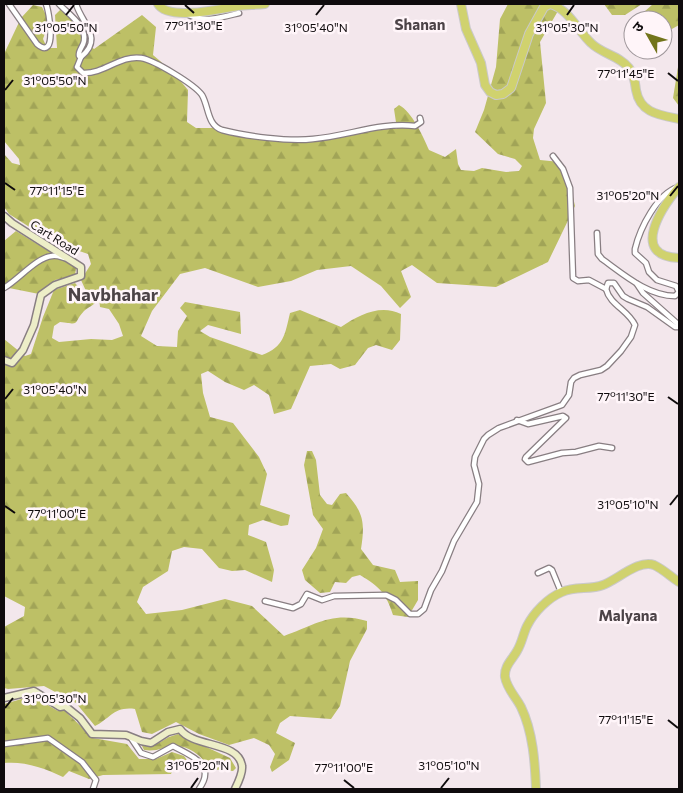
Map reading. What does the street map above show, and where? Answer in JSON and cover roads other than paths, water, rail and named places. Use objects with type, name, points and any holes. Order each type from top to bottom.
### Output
[{"type":"highway","points":[[158,4],[160,8],[167,11],[186,12],[207,12],[239,6],[265,4]]},
{"type":"highway","points":[[461,4],[466,29],[480,63],[485,85],[490,92],[496,95],[503,94],[511,88],[529,34],[544,8],[550,4],[557,6],[566,13],[597,50],[621,61],[629,67],[634,76],[638,100],[643,107],[679,120]]},
{"type":"highway","points":[[679,187],[660,214],[652,236],[655,246],[661,254],[669,258],[679,258]]},
{"type":"highway","points":[[536,789],[529,731],[522,708],[507,685],[505,677],[506,668],[518,650],[526,627],[534,615],[561,592],[570,589],[601,586],[638,566],[646,564],[654,565],[679,582]]},
{"type":"main road","name":"Cart Road","points":[[4,216],[81,267],[81,276],[54,285],[41,295],[34,324],[23,350],[12,363],[4,360]]},
{"type":"main road","points":[[4,698],[34,692],[60,707],[65,706],[80,718],[92,734],[126,735],[151,743],[168,732],[180,729],[183,734],[197,740],[231,750],[240,760],[242,768],[235,789]]},
{"type":"street","points":[[8,4],[40,47],[46,47],[51,39],[46,4]]},
{"type":"street","points":[[59,4],[83,30],[84,42],[78,52],[81,57]]},
{"type":"street","points":[[76,4],[92,38],[81,57],[78,67],[82,73],[91,73],[105,69],[134,57],[154,61],[198,90],[205,102],[212,123],[222,130],[282,139],[313,139],[388,125],[415,126],[421,122],[420,118]]},
{"type":"street","points":[[186,12],[194,17],[209,19],[238,13]]},
{"type":"street","points":[[265,601],[293,608],[301,604],[308,594],[322,600],[334,596],[386,594],[396,600],[410,614],[421,612],[442,571],[454,541],[477,502],[479,484],[474,465],[476,451],[488,435],[518,420],[562,405],[569,395],[571,382],[574,378],[601,370],[621,351],[631,337],[635,325],[632,319],[611,299],[606,288],[589,280],[578,281],[573,278],[570,188],[563,168],[552,156]]},
{"type":"street","points":[[598,233],[598,254],[636,283],[653,291],[672,296],[679,292],[676,286],[663,283],[652,276],[646,264],[634,253],[634,249],[650,214],[666,193],[679,187]]},
{"type":"street","points":[[4,288],[44,259],[52,256],[66,258]]},
{"type":"street","points":[[606,288],[608,283],[614,283],[623,296],[648,307],[675,327],[679,326]]},
{"type":"street","points":[[636,283],[643,293],[679,326]]},
{"type":"street","points":[[518,420],[528,424],[566,417],[566,420],[526,458],[528,462],[599,446],[612,448]]},
{"type":"street","points":[[538,573],[549,568],[552,570],[561,592]]},
{"type":"street","points":[[130,737],[141,753],[153,757],[172,746],[201,761],[206,773],[205,782],[199,789]]},
{"type":"street","points":[[4,744],[48,738],[82,762],[96,780],[93,789]]},
{"type":"district","name":"Shanan","points":[[420,24]]},
{"type":"district","name":"Navbhahar","points":[[113,294]]},
{"type":"district","name":"Malyana","points":[[628,615]]}]
